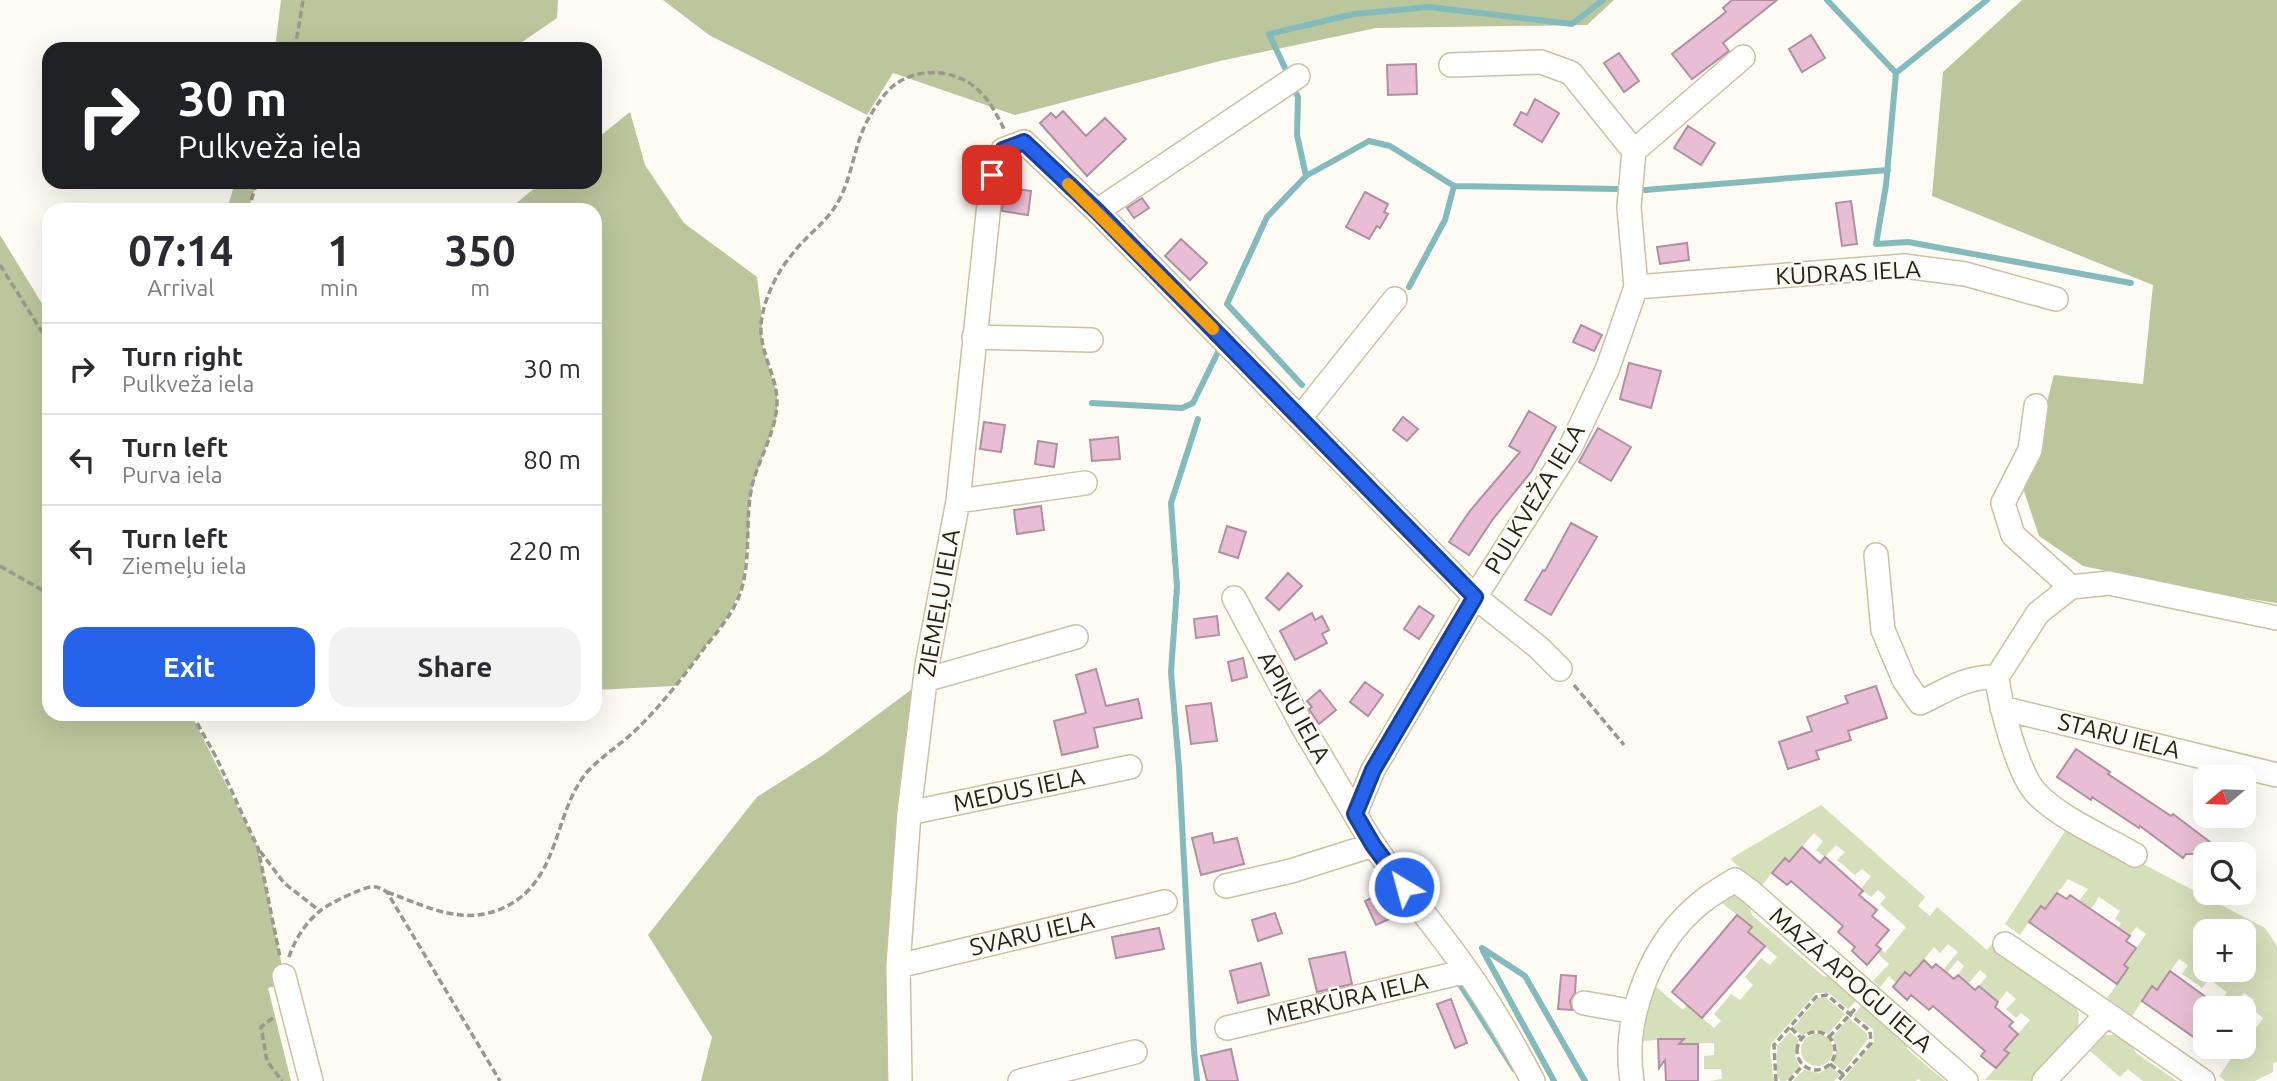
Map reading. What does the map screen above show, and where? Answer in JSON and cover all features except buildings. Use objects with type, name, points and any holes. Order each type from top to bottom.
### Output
[{"type":"street","points":[[1451,65],[1541,62],[1571,73],[1634,151],[1743,57]]},
{"type":"street","points":[[1097,211],[1298,76]]},
{"type":"street","points":[[1018,144],[1097,211],[1475,597],[1538,647],[1560,669]]},
{"type":"street","name":"ZIEMEĻU IELA","points":[[900,1081],[898,966],[909,813],[925,680],[958,501],[992,175],[1003,150],[1018,144]]},
{"type":"street","name":"PULKVEŽA IELA","points":[[1355,814],[1373,770],[1475,597],[1571,446],[1607,370],[1636,287],[1629,207],[1634,151]]},
{"type":"street","name":"KŪDRAS IELA","points":[[1636,287],[1905,266],[1965,274],[2056,299]]},
{"type":"street","points":[[1300,418],[1395,299]]},
{"type":"street","points":[[974,337],[1091,340]]},
{"type":"street","points":[[2036,405],[2030,450],[2003,503],[2013,535],[2071,587]]},
{"type":"street","points":[[958,501],[1085,483]]},
{"type":"street","points":[[1876,555],[1883,630],[1904,680],[1920,703],[1969,680],[1997,677]]},
{"type":"street","points":[[2135,855],[2055,810],[2035,792],[2020,765],[2002,708],[1997,677],[2038,613],[2071,587],[2109,583],[2277,618]]},
{"type":"street","name":"APIŅU IELA","points":[[1234,598],[1303,727],[1355,814]]},
{"type":"street","points":[[925,680],[1076,637]]},
{"type":"street","name":"STARU IELA","points":[[2002,708],[2277,775]]},
{"type":"street","name":"MEDUS IELA","points":[[909,813],[1130,767]]},
{"type":"street","points":[[1355,814],[1373,845],[1492,1008],[1533,1081]]},
{"type":"street","points":[[1226,886],[1291,871],[1373,845]]},
{"type":"street","name":"MAZĀ APOGU IELA","points":[[1635,1012],[1640,988],[1670,936],[1701,902],[1735,880],[1966,1081]]},
{"type":"street","name":"SVARU IELA","points":[[898,966],[1165,902]]},
{"type":"street","points":[[2005,944],[2203,1081]]},
{"type":"street","name":"MERKŪRA IELA","points":[[1227,1028],[1467,971]]},
{"type":"street","points":[[284,976],[312,1081]]},
{"type":"street","points":[[1584,1003],[1635,1012],[1630,1050],[1632,1081]]},
{"type":"street","points":[[2044,1081],[2107,1014]]},
{"type":"street","points":[[1020,1081],[1135,1052]]},
{"type":"path","points":[[296,42],[303,0]]},
{"type":"path","points":[[284,976],[294,942],[320,911],[371,887],[380,887],[449,915],[472,916],[497,910],[516,901],[537,881],[575,792],[588,772],[639,727],[685,674],[725,621],[742,588],[749,531],[749,505],[754,481],[777,416],[776,393],[762,344],[762,318],[775,280],[794,251],[828,218],[840,199],[869,117],[892,87],[915,75],[933,72],[963,79],[977,89],[1018,144]]},
{"type":"path","points":[[0,265],[42,332]]},
{"type":"path","points":[[0,566],[42,590]]},
{"type":"path","points":[[1560,669],[1624,745]]},
{"type":"path","points":[[196,721],[216,757],[258,848],[284,883],[320,911]]},
{"type":"path","points":[[258,848],[284,976]]},
{"type":"path","points":[[387,892],[499,1081]]},
{"type":"path","points":[[1829,1037],[1866,993]]},
{"type":"path","points":[[1776,1081],[1774,1045],[1816,997],[1827,995],[1870,1031],[1871,1043],[1838,1081]]},
{"type":"path","points":[[282,1081],[267,1061],[261,1027],[290,1004]]},
{"type":"path","points":[[1790,1028],[1802,1039]]},
{"type":"path","points":[[1818,1032],[1829,1037],[1835,1047],[1833,1059],[1825,1068],[1814,1070],[1803,1065],[1798,1055],[1802,1039],[1818,1032]]},
{"type":"path","points":[[1830,1063],[1844,1075]]},
{"type":"path","points":[[1789,1081],[1803,1065]]},
{"type":"green space","points":[[281,0],[558,0],[557,18],[522,42],[276,42]]},
{"type":"green space","points":[[663,0],[1614,0],[1587,25],[1376,28],[1220,61],[1015,115],[893,73],[867,115],[709,35]]},
{"type":"green space","points":[[2022,0],[2277,0],[2277,603],[2218,594],[2083,566],[2039,536],[2024,491],[2054,375],[2143,384],[2153,285],[1932,196],[1943,72]]},
{"type":"green space","points":[[630,112],[645,165],[684,223],[757,277],[762,344],[777,393],[777,416],[754,481],[749,505],[749,531],[742,588],[725,621],[675,686],[602,690],[602,203],[516,203],[534,189],[602,189],[602,134]]},
{"type":"green space","points":[[233,189],[255,189],[250,203],[229,203]]},
{"type":"green space","points":[[0,235],[42,304],[42,721],[194,721],[258,848],[284,976],[290,982],[268,988],[291,1081],[0,1081]]},
{"type":"green space","points":[[919,684],[887,955],[889,1081],[701,1081],[712,1037],[648,935],[757,797],[823,755]]},
{"type":"green space","points":[[1821,805],[1925,897],[1918,906],[1930,916],[1937,907],[1987,950],[1992,944],[2001,957],[2044,986],[2059,991],[2076,1006],[2079,1014],[2075,1033],[2036,1081],[1985,1080],[2008,1054],[2004,1050],[2030,1020],[2021,1013],[2016,1018],[2006,1009],[2016,999],[2007,991],[1998,1002],[1979,986],[1987,976],[1980,970],[1968,984],[1958,975],[1964,966],[1958,960],[1947,973],[1943,970],[1958,952],[1948,944],[1940,953],[1934,947],[1910,976],[1905,972],[1896,983],[1889,976],[1880,987],[1873,981],[1889,964],[1877,953],[1881,949],[1885,953],[1906,927],[1880,904],[1886,897],[1878,890],[1871,897],[1861,889],[1871,876],[1862,869],[1855,875],[1837,860],[1845,852],[1836,845],[1825,857],[1816,850],[1823,841],[1814,833],[1789,862],[1784,859],[1761,886],[1730,859]]},
{"type":"green space","points":[[2069,825],[2193,890],[2193,905],[2221,905],[2248,919],[2193,919],[2193,982],[2182,974],[2188,965],[2179,959],[2157,990],[2152,987],[2132,1016],[2107,998],[2128,969],[2124,965],[2146,934],[2136,927],[2130,936],[2118,928],[2121,923],[2115,919],[2120,911],[2099,897],[2091,909],[2079,901],[2088,889],[2068,879],[2045,909],[2040,906],[2020,935],[2005,924]]},
{"type":"green space","points":[[1733,893],[1749,903],[1752,915],[1823,976],[1835,978],[1858,999],[1848,1009],[1829,993],[1816,993],[1771,1044],[1774,1081],[1710,1081],[1722,1079],[1721,1069],[1704,1069],[1704,1056],[1714,1055],[1714,1043],[1676,1044],[1676,1039],[1642,1041],[1655,986],[1683,1010],[1687,1005],[1714,1028],[1721,1021],[1714,1014],[1731,994],[1740,1000],[1753,985],[1745,977],[1761,958],[1770,965],[1777,957],[1748,932],[1752,927],[1722,903]]},
{"type":"green space","points":[[2256,923],[2265,928],[2277,946],[2277,1062],[2273,1063],[2273,1072],[2255,1081],[2225,1081],[2219,1076],[2231,1059],[2256,1059],[2256,1026],[2263,1018],[2256,1012],[2256,996],[2244,993],[2242,996],[2224,996],[2227,992],[2213,982],[2256,982]]},
{"type":"green space","points":[[2193,982],[2207,982],[2202,988]]},
{"type":"green space","points":[[1818,998],[1826,998],[1845,1014],[1828,1034],[1816,1030],[1802,1035],[1793,1028]]},
{"type":"green space","points":[[1863,1003],[1904,1038],[1908,1050],[1945,1081],[1842,1081],[1874,1042],[1873,1029],[1854,1015]]},
{"type":"green space","points":[[1849,1018],[1867,1034],[1868,1039],[1843,1071],[1833,1063],[1837,1048],[1832,1038]]},
{"type":"green space","points":[[1790,1032],[1799,1040],[1795,1053],[1800,1066],[1786,1081],[1780,1081],[1777,1074],[1777,1046]]},
{"type":"green space","points":[[1817,1034],[1828,1039],[1833,1050],[1828,1061],[1817,1066],[1806,1061],[1801,1050],[1806,1039]]},
{"type":"green space","points":[[2104,1035],[2128,1039],[2136,1053],[2177,1081],[2143,1081],[2128,1069],[2120,1077],[2090,1051]]},
{"type":"green space","points":[[1831,1067],[1840,1075],[1834,1081],[1793,1081],[1804,1070],[1819,1073]]},
{"type":"waterway","points":[[1285,68],[1269,34],[1354,14],[1429,7],[1572,24],[1603,0]]},
{"type":"waterway","points":[[1827,0],[1896,73],[1886,185],[1876,244],[1908,242],[2131,283]]},
{"type":"waterway","points":[[1896,73],[1987,0]]},
{"type":"waterway","points":[[1293,87],[1298,97],[1297,135],[1306,176]]},
{"type":"waterway","points":[[1302,385],[1227,304],[1267,217],[1306,176],[1369,141],[1390,146],[1454,186],[1618,189]]},
{"type":"waterway","points":[[1645,190],[1888,170]]},
{"type":"waterway","points":[[1409,287],[1445,220],[1454,186]]},
{"type":"waterway","points":[[1092,403],[1182,408],[1193,403],[1220,348]]},
{"type":"waterway","points":[[1197,1081],[1171,672],[1177,587],[1171,503],[1198,419]]},
{"type":"waterway","points":[[1482,948],[1525,976],[1585,1081]]},
{"type":"waterway","points":[[1483,951],[1554,1081]]},
{"type":"waterway","points":[[1459,983],[1514,1069]]},
{"type":"slow traffic","points":[[1068,184],[1213,329]]},
{"type":"route","points":[[992,175],[1003,150],[1024,142],[1097,211],[1475,597],[1373,770],[1355,814],[1373,845],[1404,887]]}]
